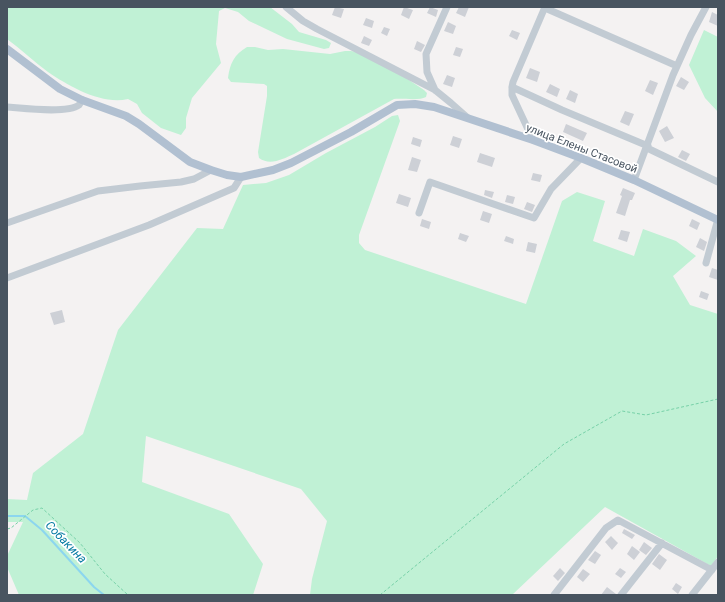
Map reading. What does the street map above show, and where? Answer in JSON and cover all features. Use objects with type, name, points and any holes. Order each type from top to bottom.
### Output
[{"type":"main road","points":[[7,49],[60,88],[82,100],[116,111],[139,124],[190,162],[227,175],[242,177]]},
{"type":"main road","name":"улица Елены Стасовой","points":[[242,177],[273,170],[291,163],[351,132],[397,105],[416,104],[434,107],[469,118],[581,158],[634,180],[718,220]]},
{"type":"street","points":[[286,7],[303,21],[435,90],[469,118]]},
{"type":"street","points":[[435,90],[427,72],[426,54],[446,7]]},
{"type":"street","points":[[533,140],[512,95],[512,86],[545,7],[677,66]]},
{"type":"street","points":[[634,180],[677,66],[706,7]]},
{"type":"street","points":[[512,86],[562,110],[647,147],[718,182]]},
{"type":"street","points":[[7,107],[56,110],[72,108],[79,105],[82,100]]},
{"type":"street","points":[[419,213],[430,182],[534,218],[551,189],[581,158]]},
{"type":"street","points":[[7,223],[98,191],[181,182],[194,179],[212,170]]},
{"type":"street","points":[[7,278],[149,225],[234,188],[242,177]]},
{"type":"street","points":[[706,263],[718,220]]},
{"type":"street","points":[[554,595],[606,528],[618,520],[712,570]]},
{"type":"street","points":[[621,595],[662,543]]},
{"type":"street","points":[[692,595],[718,562]]},
{"type":"path","points":[[380,595],[564,444],[622,411],[646,415],[718,399]]},
{"type":"path","points":[[7,529],[11,528],[33,510],[42,508],[80,543],[105,574],[128,595]]},
{"type":"green space","points":[[7,7],[270,7],[292,24],[299,32],[326,40],[331,43],[329,48],[324,49],[287,39],[249,21],[238,12],[225,8],[219,11],[216,44],[221,63],[192,98],[186,118],[186,128],[181,135],[161,128],[142,113],[137,104],[128,99],[118,100],[97,97],[76,89],[48,72],[7,39]]},
{"type":"green space","points":[[704,30],[718,37],[718,112],[705,98],[689,65]]},
{"type":"green space","points":[[247,47],[268,50],[283,49],[330,54],[345,51],[356,52],[406,78],[424,90],[427,93],[426,97],[415,99],[394,99],[294,154],[272,162],[263,160],[259,158],[258,152],[267,96],[267,86],[264,84],[231,82],[228,78],[233,60]]},
{"type":"green space","points":[[398,115],[400,121],[359,235],[359,243],[365,250],[526,304],[562,201],[577,192],[605,201],[593,241],[634,256],[643,229],[676,241],[696,256],[673,276],[690,305],[718,314],[718,556],[711,566],[605,507],[512,595],[310,595],[312,579],[327,521],[301,489],[146,436],[142,482],[229,514],[263,564],[253,595],[19,595],[7,567],[7,556],[23,522],[7,522],[7,499],[27,500],[33,473],[83,434],[118,330],[197,228],[223,229],[243,185],[266,183],[289,175],[392,116]]},
{"type":"building","points":[[335,7],[344,9],[341,18],[332,15]]},
{"type":"building","points":[[404,7],[413,10],[409,19],[401,15]]},
{"type":"building","points":[[430,7],[438,10],[436,17],[427,13]]},
{"type":"building","points":[[459,7],[469,7],[465,17],[456,13]]},
{"type":"building","points":[[712,12],[718,15],[718,26],[709,22]]},
{"type":"building","points":[[366,18],[374,21],[372,28],[363,25]]},
{"type":"building","points":[[448,22],[456,26],[453,34],[444,31]]},
{"type":"building","points":[[384,27],[390,29],[387,36],[381,33]]},
{"type":"building","points":[[512,30],[520,33],[517,40],[509,36]]},
{"type":"building","points":[[364,36],[372,40],[369,46],[361,43]]},
{"type":"building","points":[[417,41],[425,45],[421,52],[414,49]]},
{"type":"building","points":[[456,47],[463,49],[460,57],[453,55]]},
{"type":"building","points":[[530,68],[540,72],[537,82],[526,78]]},
{"type":"building","points":[[447,75],[455,78],[452,87],[443,84]]},
{"type":"building","points":[[681,77],[689,82],[684,90],[676,86]]},
{"type":"building","points":[[650,80],[658,83],[653,95],[645,91]]},
{"type":"building","points":[[550,84],[560,89],[557,97],[546,92]]},
{"type":"building","points":[[570,90],[578,94],[575,103],[566,99]]},
{"type":"building","points":[[625,111],[634,114],[629,126],[620,122]]},
{"type":"building","points":[[566,124],[587,133],[583,141],[563,132]]},
{"type":"building","points":[[667,126],[674,138],[665,142],[659,131]]},
{"type":"building","points":[[453,136],[462,139],[459,148],[450,145]]},
{"type":"building","points":[[413,137],[422,140],[420,147],[411,144]]},
{"type":"building","points":[[682,150],[690,154],[686,161],[678,157]]},
{"type":"building","points":[[480,153],[495,158],[492,167],[477,162]]},
{"type":"building","points":[[412,157],[421,160],[417,172],[408,170]]},
{"type":"building","points":[[533,173],[542,175],[540,182],[531,180]]},
{"type":"building","points":[[623,188],[635,193],[632,200],[630,200],[625,216],[616,213]]},
{"type":"building","points":[[485,190],[494,192],[492,198],[484,195]]},
{"type":"building","points":[[399,194],[411,198],[408,207],[396,203]]},
{"type":"building","points":[[507,195],[515,197],[513,204],[505,202]]},
{"type":"building","points":[[527,202],[535,205],[532,212],[524,209]]},
{"type":"building","points":[[483,211],[492,214],[489,223],[480,220]]},
{"type":"building","points":[[422,219],[431,222],[429,229],[420,226]]},
{"type":"building","points":[[692,219],[700,223],[697,230],[689,226]]},
{"type":"building","points":[[621,230],[630,232],[627,242],[618,239]]},
{"type":"building","points":[[460,233],[469,236],[466,242],[458,239]]},
{"type":"building","points":[[506,236],[514,239],[513,244],[504,241]]},
{"type":"building","points":[[700,238],[707,242],[704,251],[696,247]]},
{"type":"building","points":[[528,242],[537,244],[535,253],[526,251]]},
{"type":"building","points":[[712,268],[718,270],[718,280],[709,277]]},
{"type":"building","points":[[701,291],[709,294],[707,300],[699,297]]},
{"type":"building","points":[[62,310],[65,322],[54,325],[50,313]]},
{"type":"building","points":[[624,529],[635,535],[632,539],[622,533]]},
{"type":"building","points":[[611,536],[618,543],[612,550],[605,542]]},
{"type":"building","points":[[644,542],[652,548],[646,555],[639,550]]},
{"type":"building","points":[[632,546],[640,552],[634,560],[627,554]]},
{"type":"building","points":[[595,551],[601,555],[595,564],[588,560]]},
{"type":"building","points":[[659,554],[667,560],[660,570],[652,564]]},
{"type":"building","points":[[560,568],[565,573],[558,581],[553,576]]},
{"type":"building","points":[[620,568],[626,572],[621,578],[615,574]]},
{"type":"building","points":[[583,569],[590,574],[583,582],[577,577]]},
{"type":"building","points":[[676,583],[682,587],[678,594],[672,589]]},
{"type":"building","points":[[607,587],[616,594],[616,595],[601,595]]},
{"type":"waterway","name":"Собакина","points":[[7,516],[25,516],[42,530],[94,587],[104,595]]}]
